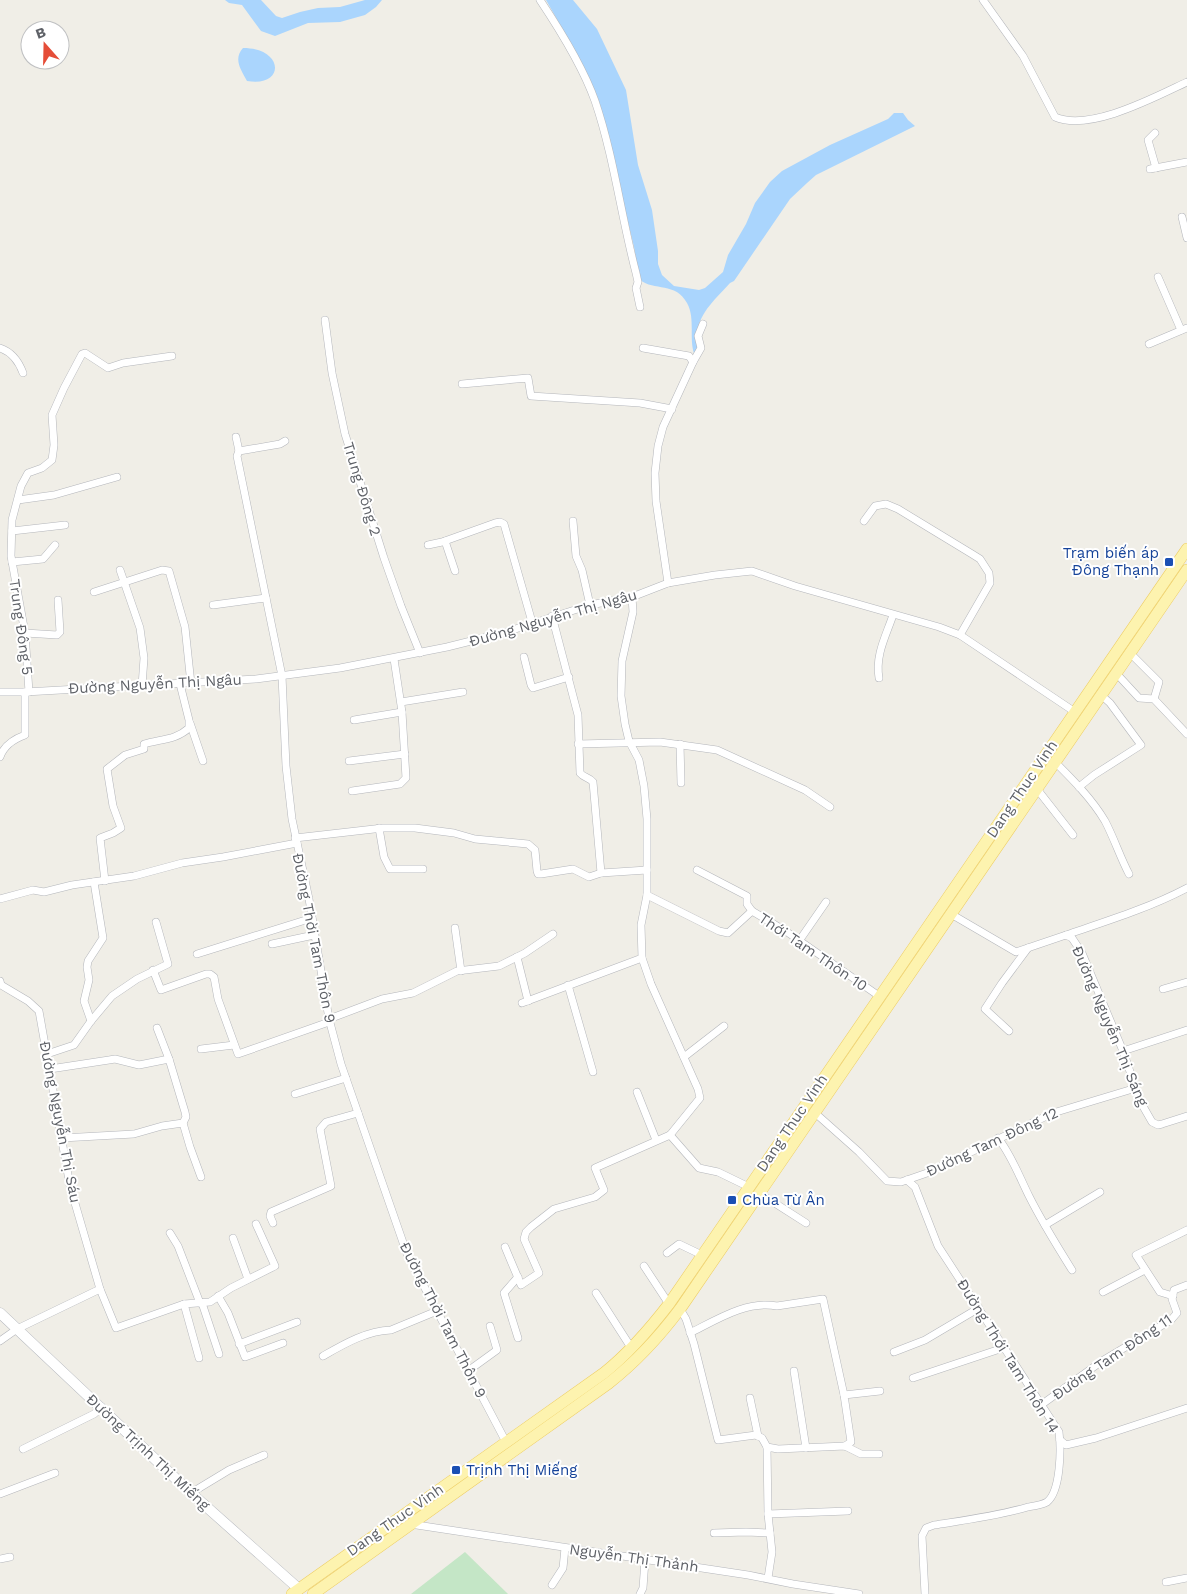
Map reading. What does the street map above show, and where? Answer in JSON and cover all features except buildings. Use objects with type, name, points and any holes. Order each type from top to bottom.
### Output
[{"type":"main road","name":"Dang Thuc Vinh","points":[[298,1592],[604,1373],[632,1349],[668,1304],[702,1255],[1187,549]]},
{"type":"main road","name":"Dang Thuc Vinh","points":[[313,1594],[628,1368],[655,1341],[680,1310],[1187,570]]},
{"type":"main road","points":[[1075,712],[1085,719]]},
{"type":"main road","name":"Đường Trịnh Thị Miếng","points":[[0,1313],[298,1592]]},
{"type":"street","points":[[540,0],[569,49],[594,99],[608,149],[638,282],[636,288],[640,307]]},
{"type":"street","points":[[983,0],[1023,56],[1055,117],[1064,121],[1086,120],[1114,114],[1187,82]]},
{"type":"street","points":[[1156,133],[1148,140],[1153,168],[1187,162]]},
{"type":"street","points":[[1182,217],[1187,238]]},
{"type":"street","points":[[1149,344],[1184,329],[1158,277]]},
{"type":"street","name":"Trung Đông 2","points":[[325,320],[332,374],[345,434],[400,606],[420,653]]},
{"type":"street","points":[[668,584],[656,501],[655,473],[658,446],[663,427],[701,348],[698,336],[703,324]]},
{"type":"street","points":[[0,348],[19,362],[22,373]]},
{"type":"street","points":[[643,348],[689,356],[693,362]]},
{"type":"street","name":"Trung Đông 5","points":[[27,692],[25,633],[12,562],[12,520],[21,486],[28,472],[42,468],[52,460],[54,445],[52,415],[82,354],[85,353],[108,368],[123,363],[172,356]]},
{"type":"street","points":[[462,384],[528,378],[530,396],[587,398],[620,403],[640,403],[672,409]]},
{"type":"street","name":"Đường Thời Tam Thôn 9","points":[[236,437],[239,451],[239,467],[282,676],[286,766],[296,840],[312,918],[329,1020],[346,1078],[407,1254],[506,1442]]},
{"type":"street","points":[[239,451],[280,444],[285,441]]},
{"type":"street","points":[[18,500],[54,495],[117,477]]},
{"type":"street","points":[[864,521],[876,506],[886,504],[898,509],[972,554],[986,567],[990,573],[990,583],[960,635]]},
{"type":"street","points":[[573,521],[576,556],[582,570],[590,605]]},
{"type":"street","points":[[428,546],[495,523],[500,522],[504,524],[532,622]]},
{"type":"street","points":[[12,531],[65,525]]},
{"type":"street","points":[[445,541],[454,571]]},
{"type":"street","points":[[12,562],[43,559],[55,545]]},
{"type":"street","points":[[120,570],[140,628],[144,658],[142,686]]},
{"type":"street","points":[[94,592],[162,570],[169,571],[185,627],[191,684]]},
{"type":"street","name":"Đường Nguyễn Thị Ngâu","points":[[0,692],[191,684],[282,676],[394,659],[503,633],[552,616],[590,605],[632,597],[668,584],[715,575],[752,571],[960,635],[1075,712]]},
{"type":"street","points":[[505,1247],[521,1285],[539,1273],[524,1238],[526,1232],[554,1209],[594,1197],[604,1190],[595,1168],[670,1135],[700,1098],[651,984],[642,958],[641,925],[647,895],[647,819],[639,760],[629,741],[621,696],[622,661],[633,612],[632,597]]},
{"type":"street","points":[[213,605],[266,598]]},
{"type":"street","points":[[25,633],[57,635],[60,632],[58,600]]},
{"type":"street","points":[[879,678],[877,666],[881,648],[893,615]]},
{"type":"street","points":[[552,616],[578,715],[580,773],[582,776],[591,778],[593,782],[601,873]]},
{"type":"street","points":[[1130,653],[1159,682],[1154,699]]},
{"type":"street","points":[[524,657],[533,688],[569,677]]},
{"type":"street","points":[[352,790],[400,784],[406,778],[401,702],[394,659]]},
{"type":"street","points":[[1116,673],[1139,698],[1154,699],[1187,734]]},
{"type":"street","points":[[180,684],[189,720],[203,762]]},
{"type":"street","points":[[0,757],[3,750],[15,739],[26,735],[27,692]]},
{"type":"street","points":[[401,702],[463,692]]},
{"type":"street","points":[[1079,787],[1094,775],[1141,745],[1110,703],[1101,695]]},
{"type":"street","points":[[354,720],[402,712]]},
{"type":"street","points":[[105,881],[100,838],[121,828],[113,806],[107,769],[126,756],[144,749],[144,744],[163,741],[181,735],[189,728],[189,720]]},
{"type":"street","points":[[578,744],[629,741],[660,742],[717,750],[805,790],[830,807]]},
{"type":"street","points":[[680,744],[682,783]]},
{"type":"street","points":[[349,761],[405,754]]},
{"type":"street","points":[[1055,762],[1079,787],[1105,822],[1129,874]]},
{"type":"street","points":[[1037,789],[1073,835]]},
{"type":"street","points":[[0,899],[33,890],[44,892],[72,885],[134,876],[182,863],[223,857],[296,840],[379,828],[415,828],[454,833],[475,839],[528,844],[535,850],[538,874],[573,869],[589,877],[601,873],[647,870]]},
{"type":"street","points":[[379,828],[384,857],[390,869],[423,870]]},
{"type":"street","points":[[697,870],[747,896],[747,904],[752,911]]},
{"type":"street","points":[[91,1021],[84,1001],[89,980],[87,967],[88,961],[103,938],[94,882]]},
{"type":"street","points":[[1066,935],[1130,913],[1187,888]]},
{"type":"street","name":"Thới Tam Thôn 10","points":[[647,895],[719,931],[728,933],[752,911],[879,996]]},
{"type":"street","points":[[799,941],[826,902]]},
{"type":"street","name":"Đường Nguyễn Thị Sáng","points":[[951,914],[1016,952],[1066,935],[1072,938],[1082,953],[1140,1101],[1154,1124],[1162,1124],[1187,1116]]},
{"type":"street","points":[[197,954],[312,918]]},
{"type":"street","points":[[47,1054],[74,1045],[112,996],[153,970],[168,964],[156,922]]},
{"type":"street","points":[[455,928],[461,971]]},
{"type":"street","points":[[153,970],[161,990],[206,974],[214,977],[218,999],[238,1054],[382,999],[413,992],[457,971],[499,966],[553,934]]},
{"type":"street","points":[[272,944],[314,935]]},
{"type":"street","points":[[1010,1031],[985,1010],[1002,982],[1028,948]]},
{"type":"street","points":[[517,957],[525,1002],[642,958]]},
{"type":"street","name":"Đường Nguyễn Thị Sáu","points":[[0,980],[0,986],[28,1001],[39,1010],[70,1186],[100,1289],[116,1328],[184,1304]]},
{"type":"street","points":[[1163,988],[1187,982]]},
{"type":"street","points":[[568,985],[579,1029],[593,1072]]},
{"type":"street","points":[[684,1057],[724,1026]]},
{"type":"street","points":[[157,1028],[186,1112],[183,1123],[202,1177]]},
{"type":"street","points":[[1122,1051],[1187,1030]]},
{"type":"street","points":[[201,1049],[234,1045]]},
{"type":"street","points":[[50,1069],[115,1059],[139,1065],[169,1059]]},
{"type":"street","points":[[295,1094],[346,1078]]},
{"type":"street","name":"Đường Tam Đông 12","points":[[907,1180],[927,1173],[1053,1113],[1136,1088]]},
{"type":"street","points":[[637,1092],[656,1140]]},
{"type":"street","points":[[814,1112],[859,1152],[887,1182],[907,1180]]},
{"type":"street","points":[[273,1224],[270,1216],[271,1212],[331,1186],[320,1129],[326,1122],[358,1113]]},
{"type":"street","points":[[62,1138],[134,1134],[162,1126],[183,1123]]},
{"type":"street","points":[[670,1135],[699,1168],[718,1172],[749,1187]]},
{"type":"street","points":[[998,1138],[1008,1152],[1045,1225],[1072,1270]]},
{"type":"street","name":"Đường Thới Tam Thôn 14","points":[[907,1180],[915,1187],[938,1246],[1059,1432],[1060,1440],[1058,1476],[1052,1496],[1046,1502],[1009,1513],[934,1525],[926,1528],[922,1536],[925,1594]]},
{"type":"street","points":[[1045,1225],[1100,1192]]},
{"type":"street","points":[[759,1193],[806,1223]]},
{"type":"street","points":[[199,1358],[184,1304],[210,1302],[248,1279],[275,1266],[256,1224]]},
{"type":"street","points":[[1173,1296],[1160,1292],[1136,1255],[1187,1230]]},
{"type":"street","points":[[170,1233],[178,1246],[219,1354]]},
{"type":"street","points":[[233,1238],[248,1279]]},
{"type":"street","points":[[667,1253],[679,1244],[702,1255]]},
{"type":"street","points":[[644,1266],[668,1304]]},
{"type":"street","points":[[1103,1292],[1145,1270]]},
{"type":"street","points":[[518,1278],[504,1293],[518,1338]]},
{"type":"street","name":"Đường Tam Đông 11","points":[[1042,1405],[1102,1361],[1172,1320],[1177,1313],[1172,1299],[1174,1290],[1187,1285]]},
{"type":"street","points":[[0,1341],[17,1329],[100,1289]]},
{"type":"street","points":[[596,1293],[632,1349]]},
{"type":"street","points":[[218,1296],[228,1313],[244,1357],[283,1343]]},
{"type":"street","points":[[690,1333],[728,1314],[756,1306],[770,1304],[777,1306],[823,1299],[844,1395],[851,1442],[846,1446]]},
{"type":"street","points":[[894,1352],[925,1340],[979,1308]]},
{"type":"street","points":[[680,1310],[686,1319],[718,1440],[756,1435],[762,1438],[766,1447],[768,1514],[772,1552],[768,1578]]},
{"type":"street","points":[[323,1356],[351,1340],[383,1330],[391,1330],[437,1311]]},
{"type":"street","points":[[239,1344],[296,1322]]},
{"type":"street","points":[[468,1371],[497,1350],[490,1326]]},
{"type":"street","points":[[913,1378],[1004,1348]]},
{"type":"street","points":[[794,1371],[806,1448]]},
{"type":"street","points":[[844,1395],[880,1391]]},
{"type":"street","points":[[750,1398],[758,1436]]},
{"type":"street","points":[[23,1449],[94,1414],[102,1407]]},
{"type":"street","points":[[1060,1440],[1066,1445],[1096,1438],[1187,1408]]},
{"type":"street","points":[[766,1447],[778,1449],[846,1446],[861,1454],[879,1454]]},
{"type":"street","points":[[191,1493],[228,1470],[264,1455]]},
{"type":"street","points":[[0,1494],[55,1473]]},
{"type":"street","points":[[768,1514],[848,1511]]},
{"type":"street","name":"Nguyễn Thị Thảnh","points":[[410,1524],[768,1578],[793,1584],[859,1594]]},
{"type":"street","points":[[714,1533],[770,1533]]},
{"type":"street","points":[[552,1585],[563,1568],[565,1548]]},
{"type":"street","points":[[0,1559],[10,1557]]},
{"type":"street","points":[[640,1594],[644,1560]]},
{"type":"street","points":[[1166,1582],[1187,1578]]},
{"type":"street","points":[[793,1584],[794,1594]]},
{"type":"green space","points":[[465,1552],[508,1594],[411,1594]]},
{"type":"water","points":[[225,0],[261,0],[276,16],[282,18],[318,8],[340,7],[365,0],[382,0],[365,15],[340,22],[308,23],[275,36],[261,31],[242,5],[229,3]]},
{"type":"water","points":[[546,0],[573,0],[597,29],[626,90],[638,165],[652,210],[658,264],[662,275],[674,286],[699,290],[705,288],[723,272],[728,255],[746,224],[755,203],[770,182],[782,171],[830,145],[888,119],[894,113],[903,113],[915,126],[816,175],[790,199],[734,281],[705,311],[697,333],[695,356],[692,343],[690,309],[682,296],[671,289],[646,283],[632,271],[636,258],[634,247],[599,102],[575,51]]},
{"type":"water","points":[[243,48],[267,54],[273,60],[274,74],[268,79],[259,82],[247,81],[240,69],[238,60]]},
{"type":"place","name":"Trạm biến áp Đông Thạnh","points":[[1169,562]]},
{"type":"place","name":"Chùa Từ Ân","points":[[732,1200]]},
{"type":"place","name":"Trịnh Thị Miếng","points":[[456,1470]]}]
